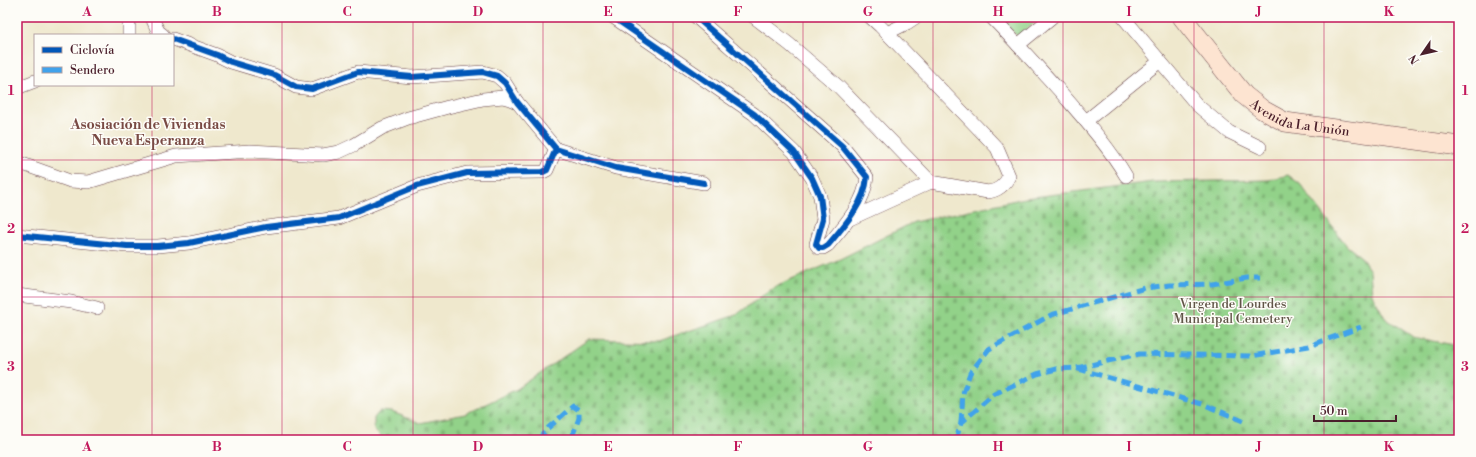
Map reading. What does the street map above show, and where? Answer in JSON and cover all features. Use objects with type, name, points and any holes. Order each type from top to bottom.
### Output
[{"type":"main road","name":"Avenida La Unión","points":[[1182,17],[1244,95],[1263,110],[1285,122],[1459,146]]},
{"type":"street","points":[[129,34],[130,17]]},
{"type":"street","points":[[613,17],[754,114],[794,152],[812,178],[820,196],[823,219],[816,244],[819,248],[823,248],[828,245],[850,219],[866,186],[867,177],[842,146],[696,17]]},
{"type":"street","points":[[754,17],[789,44],[839,87],[931,182]]},
{"type":"street","points":[[850,219],[931,182],[988,192],[996,191],[1007,181],[1009,176],[997,148],[870,17]]},
{"type":"street","points":[[887,33],[907,24],[916,17]]},
{"type":"street","points":[[991,17],[1086,121],[1117,161],[1126,176]]},
{"type":"street","points":[[1018,45],[1052,17]]},
{"type":"street","points":[[1123,17],[1203,109],[1229,132],[1260,147]]},
{"type":"street","points":[[151,34],[153,19]]},
{"type":"street","points":[[153,19],[158,31],[162,34]]},
{"type":"street","points":[[174,39],[217,55],[231,62],[274,75],[296,87],[312,89],[358,72],[412,77],[483,72],[497,76],[505,83],[517,102],[556,149],[616,168],[704,183]]},
{"type":"street","points":[[1086,121],[1160,61]]},
{"type":"street","points":[[17,88],[34,81]]},
{"type":"street","points":[[17,162],[70,181],[88,182],[176,156],[250,151],[323,155],[339,152],[382,128],[408,118],[448,107],[483,99],[503,97],[517,102]]},
{"type":"street","points":[[17,235],[127,246],[158,246],[189,243],[266,227],[339,218],[417,186],[467,173],[543,172],[547,170],[556,149]]},
{"type":"street","points":[[17,295],[71,302],[97,308]]},
{"type":"green space","points":[[998,17],[1041,17],[1018,37]]},
{"type":"green space","name":"Virgen de Lourdes Municipal Cemetery","points":[[1288,175],[1300,184],[1347,246],[1361,257],[1370,271],[1372,294],[1385,318],[1413,337],[1459,346],[1459,440],[384,440],[374,430],[374,418],[380,411],[392,412],[420,423],[465,414],[517,389],[589,339],[659,341],[736,315],[773,288],[840,259],[914,222],[1025,198],[1153,182],[1268,180]]},
{"type":"marked path","points":[[961,423],[963,393],[970,373],[989,349],[1051,315],[1145,288],[1170,285],[1212,284],[1247,278],[1260,278]]},
{"type":"marked path","points":[[1077,368],[1139,354],[1252,356],[1309,346],[1361,327]]},
{"type":"marked path","points":[[956,440],[961,423],[994,394],[1037,374],[1056,369],[1075,368],[1205,405],[1243,421]]},
{"type":"marked path","points":[[538,440],[547,429],[573,406],[579,410],[579,418],[571,440]]},
{"type":"cycle path","points":[[613,17],[754,114],[794,152],[812,178],[820,196],[823,219],[816,244],[819,248],[823,248],[828,245],[853,214],[862,196],[867,177],[842,146],[696,17]]},
{"type":"cycle path","points":[[174,39],[217,55],[231,62],[274,75],[296,87],[312,89],[358,72],[412,77],[483,72],[497,76],[505,83],[517,102],[556,149],[616,168],[704,183]]},
{"type":"cycle path","points":[[17,235],[127,246],[158,246],[189,243],[266,227],[339,218],[417,186],[467,173],[543,172],[547,170],[556,149]]},
{"type":"district","name":"Asosiación de Viviendas Nueva Esperanza","points":[[148,132]]}]
